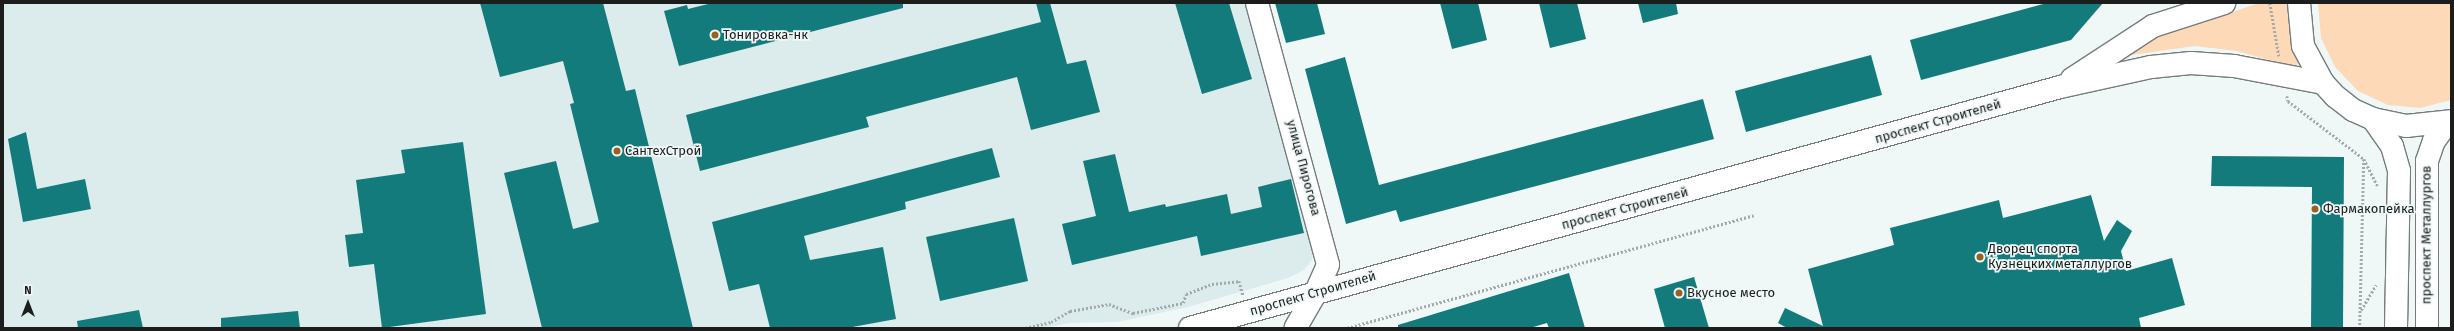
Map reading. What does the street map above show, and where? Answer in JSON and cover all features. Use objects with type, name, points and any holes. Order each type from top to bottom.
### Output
[{"type":"street","name":"улица Пирогова","points":[[1257,3],[1328,265],[1315,294],[1295,328]]},
{"type":"street","points":[[2060,87],[2153,26],[2174,3]]},
{"type":"street","points":[[2153,26],[2224,3]]},
{"type":"street","points":[[2299,3],[2303,46],[2323,83],[2353,110],[2373,119],[2406,126],[2449,122]]},
{"type":"street","points":[[2060,87],[2150,67],[2191,63],[2234,66],[2323,83]]},
{"type":"street","name":"проспект Строителей","points":[[1190,328],[2060,87]]},
{"type":"street","points":[[2373,119],[2392,146],[2399,171],[2396,328]]},
{"type":"street","name":"проспект Металлургов","points":[[2427,328],[2427,160],[2434,141],[2449,122]]},
{"type":"path","points":[[2270,3],[2288,102],[2364,159],[2378,186]]},
{"type":"path","points":[[2360,328],[2364,159]]},
{"type":"path","points":[[1347,328],[1754,215]]},
{"type":"path","points":[[2360,311],[2377,284]]},
{"type":"path","points":[[1025,328],[1051,322],[1070,311],[1109,304],[1132,313],[1183,303],[1186,294],[1200,291]]},
{"type":"shaded area","points":[[3,3],[1252,3],[1314,247],[1312,260],[1304,270],[1288,278],[1188,307],[1117,322],[1070,323],[1044,328],[3,328]]},
{"type":"shaded area","points":[[2259,3],[2293,3],[2299,61],[2297,65],[2292,66],[2236,51],[2195,46],[2131,55],[2136,48],[2159,37]]},
{"type":"shaded area","points":[[2318,3],[2451,3],[2451,100],[2420,108],[2388,105],[2358,91],[2335,67],[2321,38]]},
{"type":"building","points":[[480,3],[603,3],[626,91],[635,89],[693,328],[542,328],[504,173],[556,161],[573,229],[599,222],[570,104],[574,103],[563,61],[500,77]]},
{"type":"building","points":[[712,3],[903,3],[903,8],[679,66],[664,11],[687,5],[688,9]]},
{"type":"building","points":[[1036,3],[1050,3],[1067,64],[1086,60],[1100,112],[1031,130],[1017,77],[866,117],[869,127],[700,171],[686,115],[1041,22]]},
{"type":"building","points":[[1175,3],[1229,3],[1252,79],[1202,94]]},
{"type":"building","points":[[1275,3],[1317,3],[1325,34],[1286,43]]},
{"type":"building","points":[[1440,3],[1478,3],[1487,40],[1452,49]]},
{"type":"building","points":[[1539,3],[1577,3],[1586,39],[1550,48]]},
{"type":"building","points":[[1638,3],[1676,3],[1678,14],[1643,23]]},
{"type":"building","points":[[2047,3],[2103,3],[2071,40],[1921,80],[1910,40]]},
{"type":"building","points":[[1871,55],[1882,95],[1746,132],[1735,91]]},
{"type":"building","points":[[1345,57],[1379,185],[1703,99],[1714,139],[1400,222],[1396,210],[1346,224],[1305,69]]},
{"type":"building","points":[[26,132],[37,189],[85,179],[91,209],[23,222],[8,139]]},
{"type":"building","points":[[463,142],[486,314],[382,328],[374,264],[349,267],[345,235],[363,233],[356,180],[405,173],[401,150]]},
{"type":"building","points":[[992,148],[1000,177],[905,202],[906,209],[804,236],[810,260],[883,247],[896,319],[847,328],[770,328],[759,284],[729,291],[712,222]]},
{"type":"building","points":[[1115,154],[1129,212],[1165,204],[1166,207],[1227,194],[1231,214],[1262,207],[1258,187],[1291,179],[1304,233],[1201,256],[1197,236],[1072,265],[1062,224],[1096,216],[1083,161]]},
{"type":"building","points":[[2212,156],[2344,157],[2343,328],[2311,328],[2312,187],[2211,186]]},
{"type":"building","name":"Дворец спорта Кузнецких металлургов","points":[[2091,195],[2104,241],[2117,220],[2132,231],[2121,251],[2126,271],[2172,258],[2185,305],[2139,318],[2141,328],[1787,328],[1778,323],[1785,308],[1823,326],[1808,269],[1894,245],[1890,228],[1999,200],[2003,218]]},
{"type":"building","points":[[1014,218],[1028,281],[940,301],[926,237]]},
{"type":"building","points":[[1569,273],[1585,328],[1549,328],[1547,323],[1530,328],[1398,328],[1398,325]]},
{"type":"building","points":[[1694,277],[1709,328],[1665,328],[1654,289]]},
{"type":"building","points":[[139,310],[143,328],[78,328],[77,321]]},
{"type":"building","points":[[298,311],[300,328],[221,328],[221,318]]},
{"type":"place","name":"Тонировка-нк","points":[[715,35]]},
{"type":"place","name":"СантехСтрой","points":[[617,151]]},
{"type":"place","name":"Фармакопейка","points":[[2315,209]]},
{"type":"place","name":"Дворец спорта Кузнецких металлургов","points":[[1980,257]]},
{"type":"place","name":"Вкусное место","points":[[1679,293]]}]
